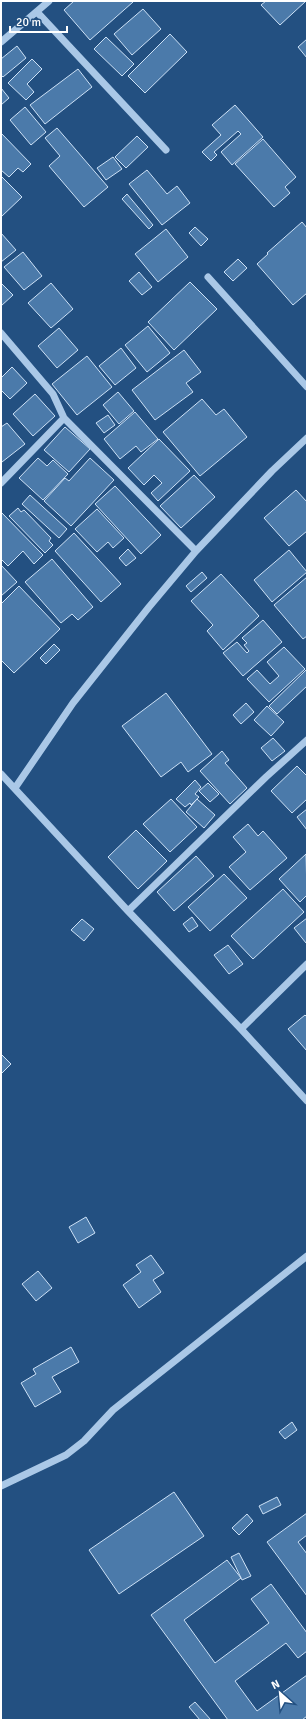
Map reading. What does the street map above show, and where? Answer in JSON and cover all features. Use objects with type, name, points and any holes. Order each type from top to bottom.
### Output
[{"type":"street","points":[[1,42],[49,1]]},
{"type":"street","points":[[37,12],[166,150]]},
{"type":"street","points":[[208,277],[307,387]]},
{"type":"street","points":[[1,333],[53,394],[64,418],[196,551]]},
{"type":"street","points":[[1,483],[64,418]]},
{"type":"street","points":[[15,788],[72,703],[196,551],[272,471],[307,438]]},
{"type":"street","points":[[128,911],[266,777],[307,740]]},
{"type":"street","points":[[1,774],[307,1101]]},
{"type":"street","points":[[241,1029],[307,964]]},
{"type":"street","points":[[1,1486],[66,1455],[84,1441],[113,1410],[307,1256]]},
{"type":"building","points":[[74,1],[133,2],[90,40],[64,10]]},
{"type":"building","points":[[266,1],[306,1],[280,25],[261,5]]},
{"type":"building","points":[[143,9],[161,29],[132,55],[114,34]]},
{"type":"building","points":[[170,34],[187,52],[145,93],[128,76]]},
{"type":"building","points":[[106,37],[134,64],[122,76],[94,49]]},
{"type":"building","points":[[307,39],[307,58],[298,47]]},
{"type":"building","points":[[17,46],[26,58],[3,77],[1,75],[1,59]]},
{"type":"building","points":[[32,59],[42,69],[27,84],[34,92],[26,100],[8,83]]},
{"type":"building","points":[[78,69],[92,87],[45,124],[30,105]]},
{"type":"building","points":[[1,88],[9,98],[1,105]]},
{"type":"building","points":[[235,105],[263,137],[232,165],[221,152],[241,134],[238,131],[214,152],[217,155],[211,161],[202,152],[221,135],[212,125]]},
{"type":"building","points":[[25,107],[46,132],[31,145],[10,120]]},
{"type":"building","points":[[57,128],[108,187],[84,207],[49,166],[60,156],[45,138]]},
{"type":"building","points":[[1,133],[31,164],[23,172],[18,168],[9,177],[1,170]]},
{"type":"building","points":[[137,136],[148,147],[126,168],[115,157]]},
{"type":"building","points":[[263,139],[296,177],[285,187],[290,193],[274,207],[235,164]]},
{"type":"building","points":[[113,157],[122,169],[106,180],[97,168]]},
{"type":"building","points":[[147,170],[167,194],[177,186],[190,203],[162,225],[129,184]]},
{"type":"building","points":[[1,176],[22,197],[1,217]]},
{"type":"building","points":[[127,194],[153,225],[149,229],[122,199]]},
{"type":"building","points":[[302,222],[307,228],[307,293],[293,305],[257,264],[268,254],[267,253]]},
{"type":"building","points":[[195,227],[208,239],[201,246],[189,233]]},
{"type":"building","points":[[166,229],[188,257],[158,282],[135,254]]},
{"type":"building","points":[[1,233],[16,250],[1,262]]},
{"type":"building","points":[[23,252],[42,276],[24,290],[4,267]]},
{"type":"building","points":[[238,259],[247,268],[233,281],[224,272]]},
{"type":"building","points":[[139,272],[152,287],[142,295],[129,281]]},
{"type":"building","points":[[190,282],[217,309],[174,350],[148,322]]},
{"type":"building","points":[[1,283],[13,295],[1,306]]},
{"type":"building","points":[[51,283],[73,309],[51,328],[28,303]]},
{"type":"building","points":[[148,326],[170,353],[147,372],[125,345]]},
{"type":"building","points":[[59,328],[78,350],[57,368],[38,346]]},
{"type":"building","points":[[121,348],[136,368],[115,385],[99,366]]},
{"type":"building","points":[[184,350],[201,372],[186,383],[193,392],[155,420],[132,390]]},
{"type":"building","points":[[87,356],[112,387],[77,415],[52,384]]},
{"type":"building","points":[[12,367],[27,383],[10,399],[1,390],[1,378]]},
{"type":"building","points":[[118,392],[134,411],[119,424],[103,405]]},
{"type":"building","points":[[35,394],[55,416],[33,436],[13,414]]},
{"type":"building","points":[[202,399],[216,415],[224,409],[247,437],[200,476],[163,432]]},
{"type":"building","points":[[135,412],[158,439],[141,452],[136,446],[120,459],[104,439]]},
{"type":"building","points":[[108,415],[115,425],[104,433],[96,423]]},
{"type":"building","points":[[7,423],[25,444],[2,462],[1,427]]},
{"type":"building","points":[[65,427],[90,449],[69,472],[44,450]]},
{"type":"building","points":[[159,439],[190,471],[158,501],[151,493],[162,483],[154,475],[144,485],[128,468]]},
{"type":"building","points":[[38,458],[47,466],[53,460],[68,474],[43,500],[19,478]]},
{"type":"building","points":[[90,458],[114,480],[71,526],[44,501],[65,478],[69,481]]},
{"type":"building","points":[[194,475],[215,497],[181,528],[160,506]]},
{"type":"building","points":[[115,486],[161,535],[141,554],[95,504]]},
{"type":"building","points":[[296,490],[307,502],[307,531],[289,546],[264,518]]},
{"type":"building","points":[[30,495],[67,529],[59,538],[22,504]]},
{"type":"building","points":[[18,508],[21,512],[24,510],[51,538],[49,541],[53,545],[45,553],[9,516]]},
{"type":"building","points":[[97,509],[124,538],[113,548],[108,542],[97,552],[75,529]]},
{"type":"building","points":[[1,512],[43,555],[34,564],[23,551],[8,566],[1,559]]},
{"type":"building","points":[[74,533],[121,584],[101,602],[55,551]]},
{"type":"building","points":[[128,549],[136,558],[126,566],[119,558]]},
{"type":"building","points":[[289,550],[307,572],[272,602],[254,580]]},
{"type":"building","points":[[52,559],[93,607],[78,620],[72,614],[61,623],[25,582]]},
{"type":"building","points":[[1,565],[17,582],[1,596]]},
{"type":"building","points":[[202,572],[207,578],[191,592],[186,586]]},
{"type":"building","points":[[221,574],[259,616],[223,650],[207,631],[213,625],[191,601]]},
{"type":"building","points":[[307,577],[307,636],[303,639],[274,605]]},
{"type":"building","points":[[19,586],[60,629],[14,673],[1,660],[1,604]]},
{"type":"building","points":[[263,620],[282,642],[243,676],[223,653],[237,642],[247,653],[249,651],[244,645],[247,643],[242,638]]},
{"type":"building","points":[[54,644],[60,650],[46,664],[40,658]]},
{"type":"building","points":[[284,647],[305,669],[269,702],[247,679],[257,670],[270,684],[279,676],[267,662]]},
{"type":"building","points":[[307,669],[307,686],[277,714],[269,706]]},
{"type":"building","points":[[166,693],[212,754],[188,772],[181,762],[161,777],[122,726]]},
{"type":"building","points":[[246,703],[254,712],[241,724],[233,715]]},
{"type":"building","points":[[267,706],[284,722],[271,736],[254,720]]},
{"type":"building","points":[[273,738],[285,751],[272,761],[261,748]]},
{"type":"building","points":[[222,751],[229,760],[225,763],[247,788],[230,804],[200,771]]},
{"type":"building","points":[[297,766],[307,776],[307,799],[292,813],[271,791]]},
{"type":"building","points":[[195,780],[201,787],[195,794],[199,797],[191,805],[190,803],[185,807],[176,799]]},
{"type":"building","points":[[208,783],[219,794],[210,802],[199,791]]},
{"type":"building","points":[[171,799],[197,827],[170,852],[143,824]]},
{"type":"building","points":[[197,799],[215,815],[204,828],[186,812]]},
{"type":"building","points":[[307,809],[307,830],[297,817]]},
{"type":"building","points":[[248,824],[258,836],[263,831],[287,858],[250,890],[229,867],[246,852],[233,837]]},
{"type":"building","points":[[136,830],[167,861],[138,889],[108,857]]},
{"type":"building","points":[[306,854],[307,895],[300,902],[279,879]]},
{"type":"building","points":[[196,856],[214,876],[174,911],[157,892]]},
{"type":"building","points":[[224,874],[247,898],[210,931],[188,907]]},
{"type":"building","points":[[283,889],[304,912],[253,959],[231,936]]},
{"type":"building","points":[[192,917],[198,926],[189,932],[183,924]]},
{"type":"building","points":[[307,918],[307,943],[306,943],[294,928]]},
{"type":"building","points":[[82,919],[94,929],[84,941],[71,930]]},
{"type":"building","points":[[228,945],[243,964],[229,974],[214,955]]},
{"type":"building","points":[[305,1015],[307,1017],[307,1051],[288,1029]]},
{"type":"building","points":[[1,1054],[11,1064],[1,1074]]},
{"type":"building","points":[[86,1217],[95,1233],[78,1243],[69,1227]]},
{"type":"building","points":[[151,1255],[164,1273],[153,1280],[161,1292],[139,1308],[123,1285],[141,1272],[136,1265]]},
{"type":"building","points":[[38,1271],[52,1288],[36,1301],[22,1284]]},
{"type":"building","points":[[71,1347],[79,1362],[52,1377],[61,1392],[35,1407],[21,1383],[36,1374],[33,1369]]},
{"type":"building","points":[[292,1422],[297,1430],[285,1439],[279,1432]]},
{"type":"building","points":[[174,1492],[204,1536],[119,1594],[89,1550]]},
{"type":"building","points":[[277,1497],[281,1505],[263,1514],[259,1506]]},
{"type":"building","points":[[307,1513],[307,1535],[298,1542],[307,1554],[307,1596],[267,1542]]},
{"type":"building","points":[[247,1514],[253,1521],[239,1535],[232,1528]]},
{"type":"building","points":[[239,1553],[251,1576],[242,1580],[231,1557]]},
{"type":"building","points":[[227,1560],[241,1578],[184,1620],[215,1663],[269,1623],[251,1599],[271,1584],[307,1633],[307,1651],[298,1658],[286,1643],[235,1681],[257,1711],[307,1675],[307,1716],[302,1720],[228,1720],[151,1615]]},
{"type":"building","points":[[195,1702],[211,1720],[200,1720],[189,1707]]}]
